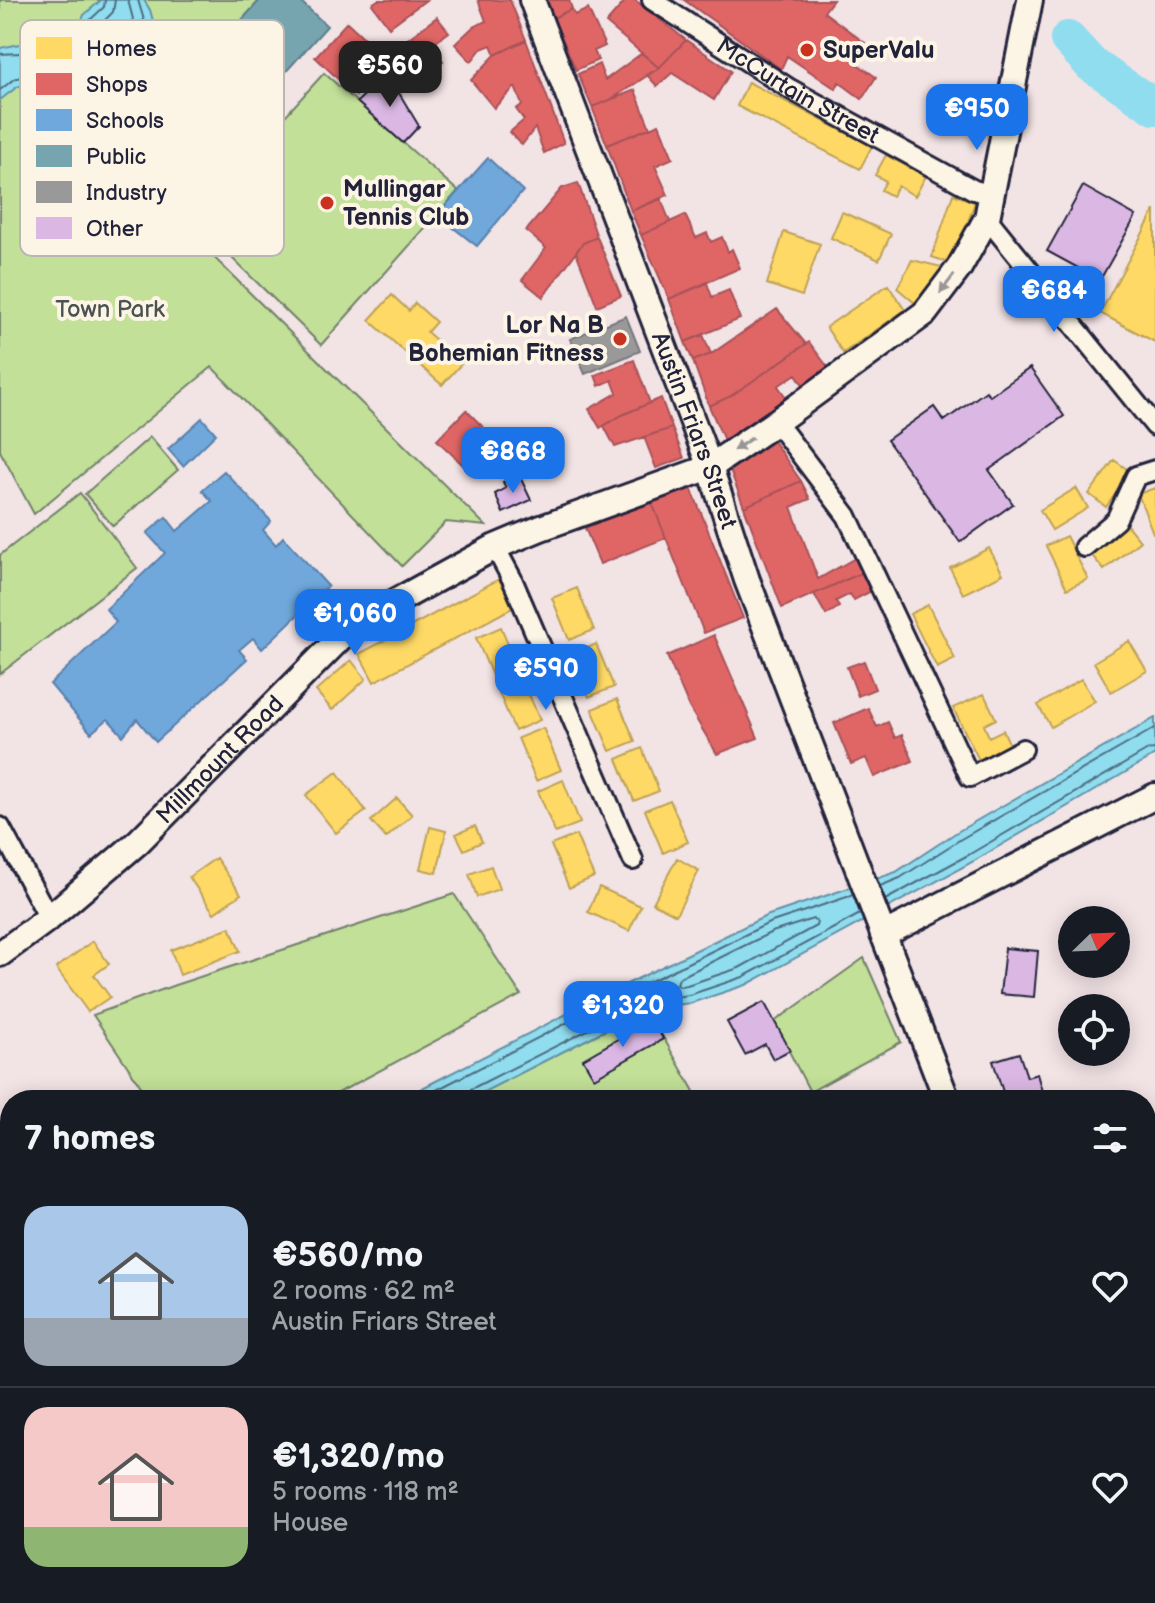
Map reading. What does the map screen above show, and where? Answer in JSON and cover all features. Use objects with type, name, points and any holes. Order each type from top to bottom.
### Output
[{"type":"street","name":"Austin Friars Street","points":[[532,0],[710,467],[747,580],[943,1090]]},
{"type":"street","name":"McCurtain Street","points":[[652,0],[790,89],[974,190],[990,206]]},
{"type":"street","points":[[710,467],[925,313],[959,268],[990,206],[1030,0]]},
{"type":"street","points":[[990,206],[1155,426]]},
{"type":"street","points":[[776,422],[847,516],[970,777],[1023,749]]},
{"type":"street","name":"Millmount Road","points":[[0,954],[49,918],[138,842],[353,625],[495,547],[710,467]]},
{"type":"street","points":[[1084,547],[1116,520],[1136,476],[1155,470]]},
{"type":"street","points":[[495,547],[512,579],[633,860]]},
{"type":"street","points":[[880,925],[1155,796]]},
{"type":"street","points":[[0,827],[49,918]]},
{"type":"green space","name":"Town Park","points":[[0,0],[260,0],[242,20],[20,20],[20,256],[213,256],[486,526],[446,522],[402,566],[212,367],[34,514],[0,451]]},
{"type":"green space","name":"Mullingar Tennis Club","points":[[324,73],[458,191],[321,345],[230,256],[284,256],[284,117]]},
{"type":"green space","points":[[150,437],[178,470],[113,526],[85,494]]},
{"type":"green space","points":[[80,493],[137,568],[0,674],[0,555]]},
{"type":"green space","points":[[454,894],[521,995],[344,1090],[143,1090],[93,1015]]},
{"type":"green space","points":[[864,958],[901,1042],[809,1090],[774,1022]]},
{"type":"green space","points":[[647,1009],[693,1090],[487,1090]]},
{"type":"water","points":[[101,0],[144,0],[153,20],[82,20]]},
{"type":"water","points":[[20,44],[20,86],[0,100],[0,48]]},
{"type":"water","points":[[1155,718],[1155,755],[974,861],[746,985],[691,1003],[646,1009],[488,1090],[418,1090],[766,916],[896,872],[957,832]]},
{"type":"building: Homes","points":[[748,82],[872,146],[860,169],[737,106]]},
{"type":"building: Homes","points":[[886,155],[926,176],[915,196],[898,186],[892,196],[881,190],[886,181],[875,175]]},
{"type":"building: Homes","points":[[953,194],[975,202],[953,264],[932,257]]},
{"type":"building: Homes","points":[[1155,210],[1155,342],[1100,313]]},
{"type":"building: Homes","points":[[842,212],[891,234],[879,260],[831,238]]},
{"type":"building: Homes","points":[[784,232],[820,244],[802,296],[767,284]]},
{"type":"building: Homes","points":[[912,260],[946,268],[915,303],[897,288]]},
{"type":"building: Homes","points":[[888,285],[905,310],[843,353],[826,327]]},
{"type":"building: Homes","points":[[392,295],[409,311],[415,303],[436,322],[427,332],[462,363],[442,385],[369,320]]},
{"type":"building: Homes","points":[[1114,460],[1131,472],[1106,507],[1089,494]]},
{"type":"building: Homes","points":[[1076,488],[1088,508],[1052,530],[1040,510]]},
{"type":"building: Homes","points":[[1155,488],[1155,533],[1153,533],[1138,494]]},
{"type":"building: Homes","points":[[1126,524],[1140,541],[1104,570],[1090,553]]},
{"type":"building: Homes","points":[[1066,536],[1088,579],[1067,589],[1046,546]]},
{"type":"building: Homes","points":[[989,548],[1003,574],[963,594],[950,568]]},
{"type":"building: Homes","points":[[499,579],[514,607],[374,682],[359,654]]},
{"type":"building: Homes","points":[[577,588],[594,630],[569,640],[552,598]]},
{"type":"building: Homes","points":[[928,605],[955,659],[937,668],[910,614]]},
{"type":"building: Homes","points":[[501,627],[519,670],[494,680],[476,638]]},
{"type":"building: Homes","points":[[1129,641],[1147,671],[1111,692],[1094,662]]},
{"type":"building: Homes","points":[[596,644],[614,687],[589,697],[572,655]]},
{"type":"building: Homes","points":[[351,660],[366,679],[332,710],[316,691]]},
{"type":"building: Homes","points":[[522,678],[540,720],[515,731],[497,688]]},
{"type":"building: Homes","points":[[1081,679],[1095,701],[1051,727],[1038,705]]},
{"type":"building: Homes","points":[[984,694],[996,719],[984,725],[989,737],[1003,730],[1011,747],[980,762],[953,708]]},
{"type":"building: Homes","points":[[617,699],[635,741],[610,751],[592,709]]},
{"type":"building: Homes","points":[[543,728],[561,770],[536,781],[518,738]]},
{"type":"building: Homes","points":[[642,748],[659,791],[634,801],[617,759]]},
{"type":"building: Homes","points":[[337,772],[366,811],[336,833],[306,795]]},
{"type":"building: Homes","points":[[563,780],[580,823],[555,833],[538,791]]},
{"type":"building: Homes","points":[[397,798],[412,815],[386,838],[371,821]]},
{"type":"building: Homes","points":[[670,800],[688,842],[663,853],[645,810]]},
{"type":"building: Homes","points":[[475,826],[482,842],[464,850],[456,834]]},
{"type":"building: Homes","points":[[430,827],[446,831],[437,873],[420,869]]},
{"type":"building: Homes","points":[[576,835],[594,877],[569,888],[551,845]]},
{"type":"building: Homes","points":[[216,858],[241,894],[214,913],[189,877]]},
{"type":"building: Homes","points":[[677,858],[699,871],[676,915],[653,903]]},
{"type":"building: Homes","points":[[491,866],[499,889],[477,897],[469,874]]},
{"type":"building: Homes","points":[[599,887],[641,906],[629,931],[588,912]]},
{"type":"building: Homes","points":[[230,927],[240,951],[180,975],[171,950]]},
{"type":"building: Homes","points":[[93,941],[109,964],[94,975],[110,997],[88,1012],[56,968]]},
{"type":"building: Shops","points":[[378,0],[426,0],[389,27],[372,4]]},
{"type":"building: Shops","points":[[478,0],[510,0],[526,40],[495,55],[491,45],[481,49],[471,62],[455,44],[473,27],[486,21]]},
{"type":"building: Shops","points":[[546,0],[569,0],[572,9],[553,18]]},
{"type":"building: Shops","points":[[626,0],[635,0],[686,40],[659,68],[606,23]]},
{"type":"building: Shops","name":"SuperValu","points":[[684,0],[833,0],[824,12],[865,43],[853,61],[876,77],[862,99],[839,82],[836,89],[787,56],[781,69]]},
{"type":"building: Shops","points":[[572,9],[575,15],[588,9],[605,46],[594,51],[598,60],[576,70],[553,18]]},
{"type":"building: Shops","points":[[437,17],[449,32],[417,56],[405,41]]},
{"type":"building: Shops","points":[[347,22],[389,61],[356,96],[315,57]]},
{"type":"building: Shops","points":[[526,40],[564,143],[544,153],[535,128],[522,145],[510,132],[524,120],[516,109],[522,105],[515,87],[494,108],[471,80],[495,55]]},
{"type":"building: Shops","points":[[686,40],[731,71],[714,100],[672,73],[657,86],[647,75],[659,68]]},
{"type":"building: Shops","points":[[431,45],[443,61],[421,78],[409,63]]},
{"type":"building: Shops","points":[[642,53],[659,68],[610,100],[592,107],[578,74],[599,64],[605,80]]},
{"type":"building: Shops","points":[[635,90],[650,128],[607,145],[592,107]]},
{"type":"building: Shops","points":[[659,124],[673,158],[655,166],[668,195],[631,211],[607,145]]},
{"type":"building: Shops","points":[[578,183],[597,237],[583,243],[543,297],[522,280],[546,248],[526,231],[562,188]]},
{"type":"building: Shops","points":[[661,199],[670,222],[641,235],[631,211]]},
{"type":"building: Shops","points":[[685,215],[696,238],[707,233],[711,242],[722,237],[728,252],[732,249],[740,268],[669,299],[641,235]]},
{"type":"building: Shops","points":[[597,237],[621,296],[597,306],[576,252],[583,243]]},
{"type":"building: Shops","points":[[707,283],[712,297],[729,290],[740,319],[685,342],[669,299]]},
{"type":"building: Shops","points":[[777,309],[806,344],[731,396],[709,406],[693,361],[711,354]]},
{"type":"building: Shops","points":[[703,335],[711,354],[693,361],[685,342]]},
{"type":"building: Shops","points":[[809,342],[830,370],[805,388],[796,374],[778,386],[788,400],[726,445],[709,406],[731,396]]},
{"type":"building: Shops","points":[[634,360],[650,403],[600,428],[589,409],[617,393],[612,380],[599,386],[595,375]]},
{"type":"building: Shops","points":[[661,398],[672,428],[615,447],[604,426]]},
{"type":"building: Shops","points":[[466,410],[491,435],[463,465],[437,440]]},
{"type":"building: Shops","points":[[672,428],[684,458],[656,468],[644,437]]},
{"type":"building: Shops","points":[[769,435],[801,481],[744,507],[727,462]]},
{"type":"building: Shops","points":[[801,481],[810,499],[791,507],[818,579],[859,556],[866,571],[782,608],[744,507]]},
{"type":"building: Shops","points":[[690,485],[743,618],[704,633],[651,500]]},
{"type":"building: Shops","points":[[651,500],[666,538],[600,564],[585,528]]},
{"type":"building: Shops","points":[[866,571],[875,589],[854,600],[850,594],[836,601],[839,607],[826,615],[814,594]]},
{"type":"building: Shops","points":[[714,635],[758,738],[717,754],[689,707],[667,656]]},
{"type":"building: Shops","points":[[864,661],[875,689],[858,696],[847,667]]},
{"type":"building: Shops","points":[[868,708],[877,727],[888,722],[895,738],[902,735],[913,761],[874,777],[866,758],[851,764],[834,723]]},
{"type":"building: Schools","points":[[488,158],[523,191],[477,246],[437,215]]},
{"type":"building: Schools","points":[[202,418],[216,434],[183,466],[168,449]]},
{"type":"building: Schools","points":[[224,471],[271,521],[263,530],[276,545],[283,537],[328,586],[262,649],[253,638],[239,650],[247,659],[156,742],[137,719],[123,736],[108,719],[91,733],[50,684],[116,622],[106,609],[165,553],[147,533],[166,517],[177,531],[212,501],[202,490]]},
{"type":"building: Public","points":[[260,0],[299,0],[327,26],[284,74],[284,20],[242,20]]},
{"type":"building: Industry","points":[[626,316],[640,351],[585,374],[570,339]]},
{"type":"building: Other","points":[[387,73],[419,126],[403,143],[357,102]]},
{"type":"building: Other","points":[[1083,186],[1136,216],[1100,280],[1047,251]]},
{"type":"building: Other","points":[[1030,368],[1064,416],[989,470],[1013,504],[960,542],[887,440],[934,407],[944,421],[986,391],[990,396]]},
{"type":"building: Other","points":[[519,475],[531,500],[503,513],[495,494],[506,488],[503,482]]},
{"type":"building: Other","points":[[1005,948],[1038,951],[1034,997],[1000,994]]},
{"type":"building: Other","points":[[764,1002],[790,1050],[773,1059],[765,1044],[745,1055],[727,1022]]},
{"type":"building: Other","points":[[653,1019],[663,1039],[594,1078],[583,1059]]},
{"type":"building: Other","points":[[1019,1053],[1027,1077],[1037,1074],[1042,1090],[1002,1090],[993,1061]]},
{"type":"waterway","points":[[1068,39],[1092,65],[1155,107]]},
{"type":"place","name":"SuperValu","points":[[807,50]]},
{"type":"place","name":"Mullingar Tennis Club","points":[[327,203]]},
{"type":"place","name":"Lor Na B Bohemian Fitness","points":[[620,339]]}]
